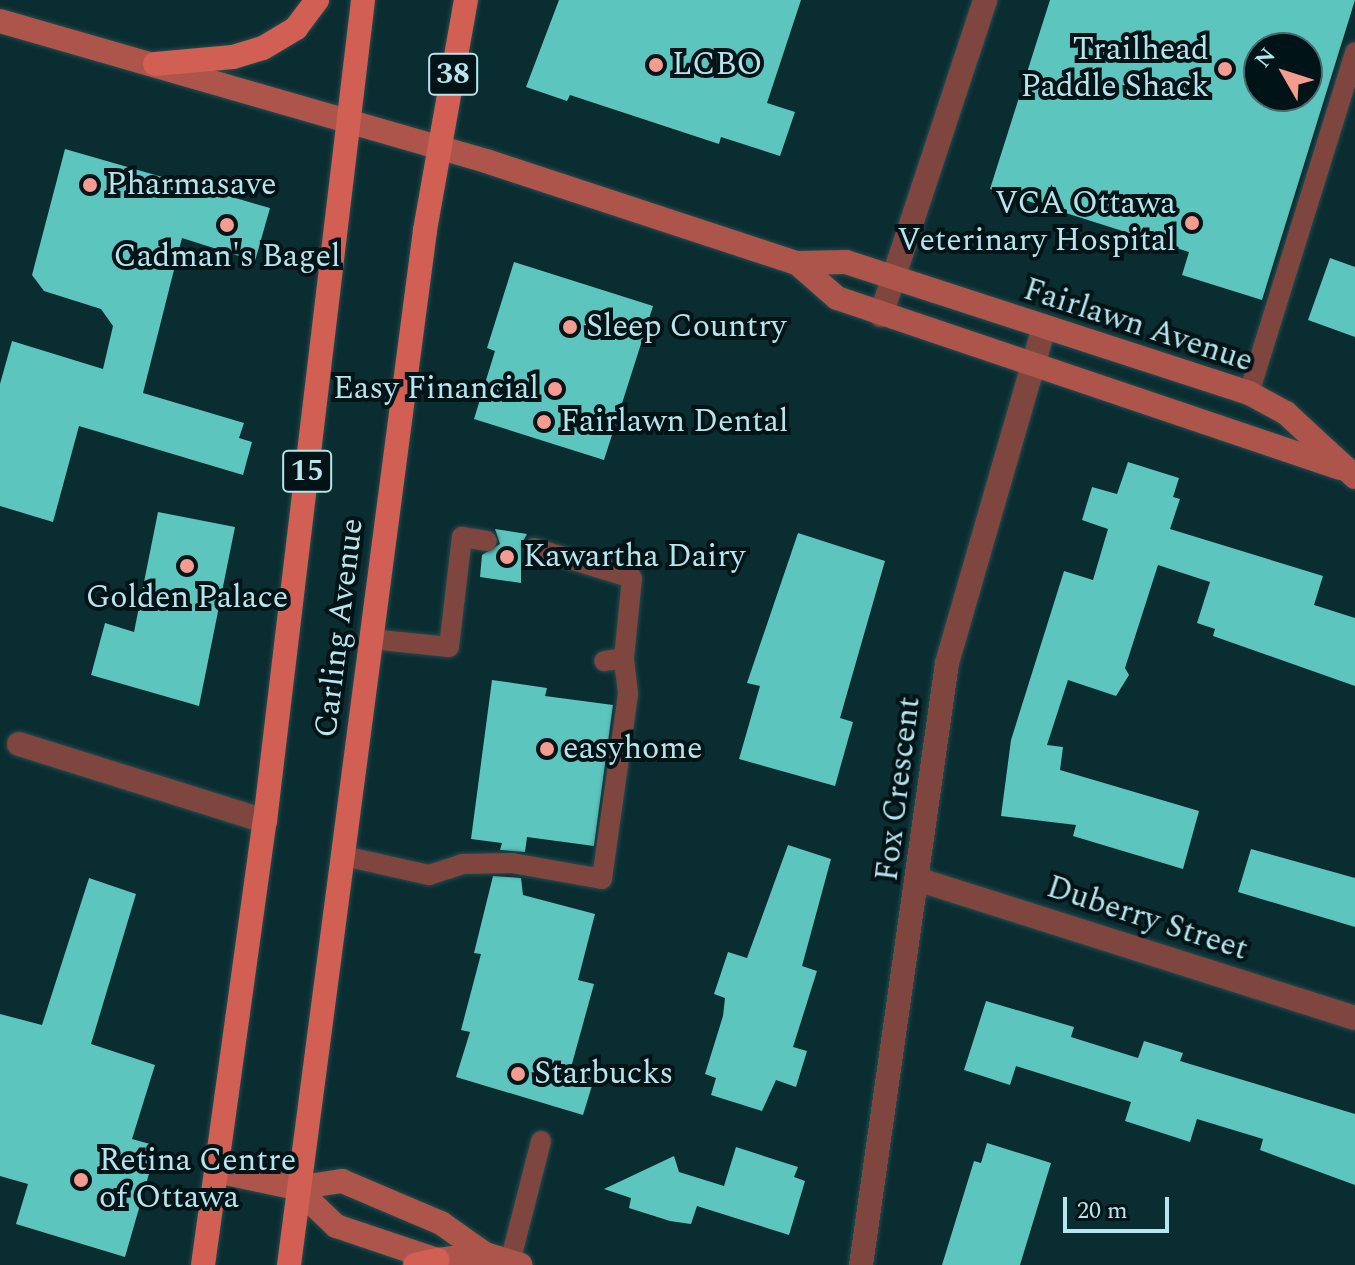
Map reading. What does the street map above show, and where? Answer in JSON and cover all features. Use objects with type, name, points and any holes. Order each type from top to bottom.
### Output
[{"type":"main road","points":[[155,64],[233,57],[263,48],[296,28],[317,0]]},
{"type":"main road","name":"Carling Avenue","points":[[203,1265],[265,821],[363,0]]},
{"type":"main road","name":"Carling Avenue","points":[[289,1265],[296,1188],[344,856],[425,230],[466,0]]},
{"type":"street","points":[[881,315],[985,0]]},
{"type":"street","name":"Fairlawn Avenue","points":[[0,21],[441,147],[797,263],[846,262],[1043,330],[1249,393],[1286,413],[1351,474]]},
{"type":"street","name":"Fairlawn Avenue","points":[[797,263],[837,298],[881,315],[1351,474]]},
{"type":"street","name":"Fox Crescent","points":[[861,1265],[920,880],[947,663],[1036,367],[1043,330]]},
{"type":"street","points":[[19,744],[265,821]]},
{"type":"street","name":"Duberry Street","points":[[920,880],[1355,1018]]},
{"type":"street","points":[[216,1171],[296,1188],[342,1181],[441,1223],[485,1254],[515,1264]]},
{"type":"street","points":[[296,1188],[336,1226],[426,1262],[485,1254]]},
{"type":"lane","points":[[1249,393],[1355,52]]},
{"type":"lane","points":[[371,639],[449,647],[462,537],[487,541]]},
{"type":"lane","points":[[344,856],[429,875],[462,864],[512,863],[602,879],[628,693],[614,660],[632,578],[534,548]]},
{"type":"lane","points":[[515,1264],[541,1141]]},
{"type":"building","name":"LCBO","points":[[559,0],[801,0],[767,103],[795,112],[780,156],[721,137],[719,144],[570,95],[567,101],[526,87]]},
{"type":"building","points":[[1050,0],[1355,0],[1323,103],[1323,32],[1243,32],[1243,112],[1320,112],[1262,300],[1182,275],[1189,252],[990,189]]},
{"type":"building","points":[[65,149],[270,208],[255,261],[182,238],[143,393],[244,423],[239,438],[252,442],[243,475],[79,426],[53,522],[0,506],[0,384],[12,341],[103,369],[113,326],[101,309],[44,291],[32,275]]},
{"type":"building","points":[[1330,258],[1355,267],[1355,337],[1308,320]]},
{"type":"building","points":[[514,262],[653,306],[604,460],[474,419],[495,351],[487,348]]},
{"type":"building","points":[[1128,462],[1179,478],[1173,497],[1180,499],[1170,529],[1323,576],[1314,605],[1355,618],[1355,686],[1213,636],[1215,629],[1197,623],[1210,582],[1158,565],[1125,668],[1129,675],[1116,696],[1068,680],[1047,745],[1063,747],[1060,770],[1199,811],[1183,869],[1073,836],[1076,825],[1001,816],[1011,740],[1064,571],[1093,580],[1108,529],[1082,520],[1092,487],[1117,494]]},
{"type":"building","points":[[158,512],[235,527],[199,706],[91,675],[105,623],[134,632]]},
{"type":"building","name":"Kawartha Dairy","points":[[495,529],[527,534],[521,545],[521,583],[480,577],[482,555],[500,544]]},
{"type":"building","points":[[798,533],[885,561],[840,718],[853,722],[835,786],[739,759],[760,686],[747,683]]},
{"type":"building","name":"easyhome","points":[[492,680],[547,688],[545,696],[613,705],[594,846],[527,837],[525,852],[500,850],[502,843],[471,839]]},
{"type":"building","points":[[788,845],[831,859],[802,966],[817,971],[793,1047],[807,1051],[796,1087],[776,1080],[762,1111],[711,1095],[716,1078],[705,1074],[723,1016],[725,998],[714,994],[728,952],[747,958]]},
{"type":"building","points":[[1251,849],[1355,878],[1355,927],[1238,892]]},
{"type":"building","points":[[493,876],[521,878],[523,895],[595,914],[578,980],[594,984],[570,1071],[594,1079],[583,1115],[456,1077],[470,1032],[461,1030],[481,954],[474,953]]},
{"type":"building","points":[[89,878],[136,894],[91,1044],[155,1065],[132,1139],[157,1146],[125,1257],[16,1224],[28,1184],[0,1176],[0,1014],[42,1025]]},
{"type":"building","points":[[986,1001],[1074,1027],[1071,1037],[1138,1058],[1144,1041],[1183,1053],[1180,1061],[1355,1114],[1355,1185],[1260,1150],[1263,1139],[1197,1119],[1190,1142],[1125,1121],[1131,1102],[1016,1066],[1010,1085],[964,1070]]},
{"type":"building","points":[[987,1143],[1051,1163],[1020,1265],[942,1265],[974,1161],[981,1163]]},
{"type":"building","points":[[736,1147],[798,1167],[794,1177],[805,1181],[789,1235],[697,1206],[691,1224],[670,1221],[629,1208],[631,1198],[604,1189],[674,1156],[679,1172],[724,1186]]},
{"type":"place","name":"LCBO","points":[[656,65]]},
{"type":"place","name":"Trailhead Paddle Shack","points":[[1225,69]]},
{"type":"place","name":"Pharmasave","points":[[90,185]]},
{"type":"place","name":"VCA Ottawa Veterinary Hospital","points":[[1192,223]]},
{"type":"place","name":"Cadman's Bagel","points":[[227,225]]},
{"type":"place","name":"Sleep Country","points":[[570,327]]},
{"type":"place","name":"Easy Financial","points":[[555,389]]},
{"type":"place","name":"Fairlawn Dental","points":[[544,422]]},
{"type":"place","name":"Kawartha Dairy","points":[[507,557]]},
{"type":"place","name":"Golden Palace","points":[[187,566]]},
{"type":"place","name":"easyhome","points":[[547,749]]},
{"type":"place","name":"Starbucks","points":[[518,1074]]},
{"type":"place","name":"Retina Centre of Ottawa","points":[[81,1180]]}]
